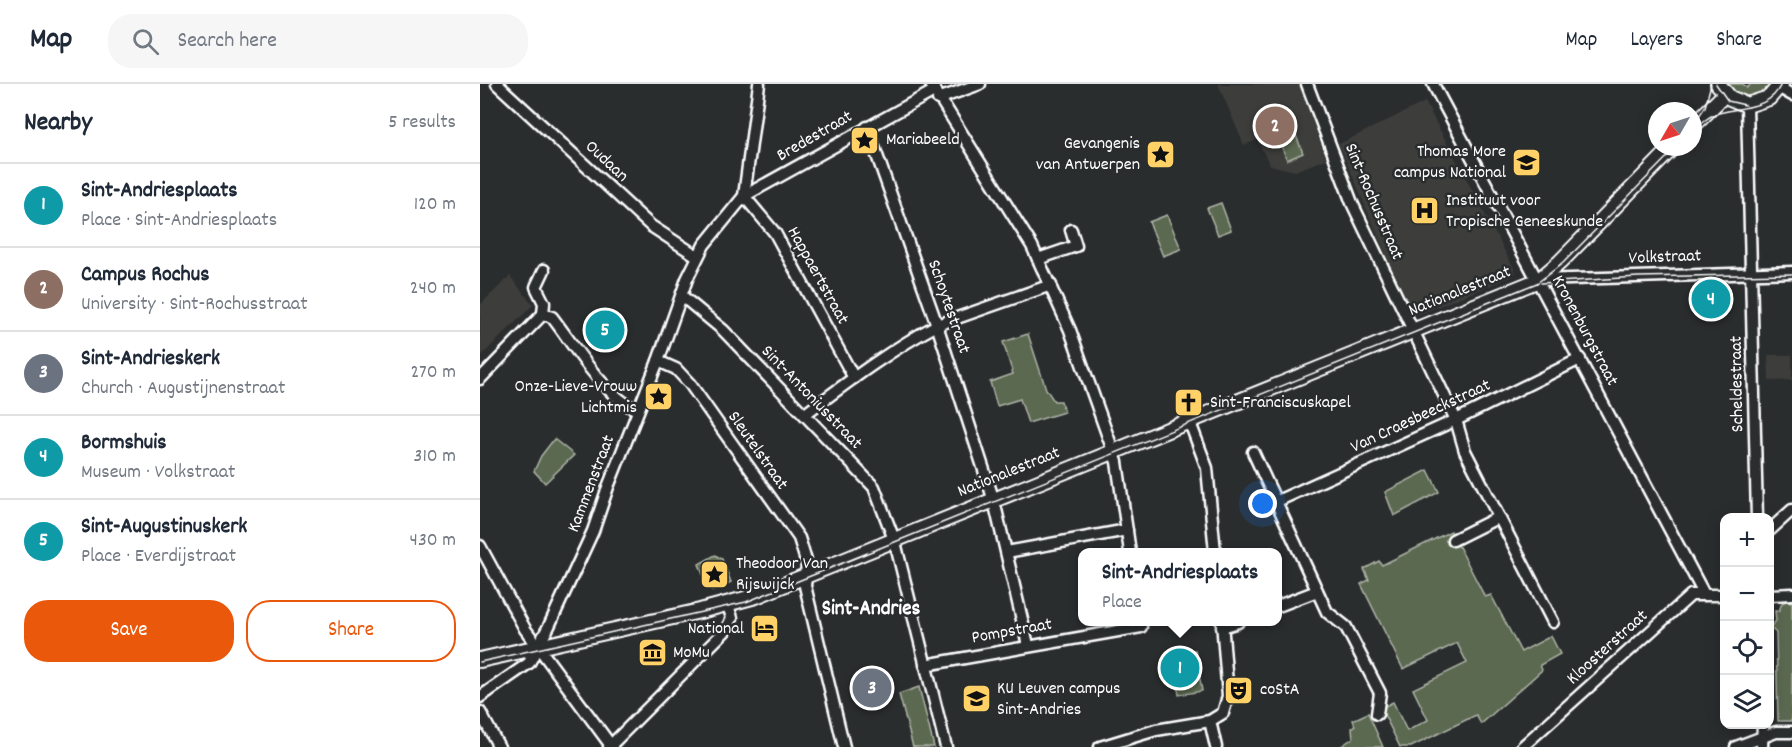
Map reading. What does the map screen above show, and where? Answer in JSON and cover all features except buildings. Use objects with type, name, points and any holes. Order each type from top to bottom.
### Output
[{"type":"street","name":"Oudaan","points":[[497,84],[651,226],[697,256]]},
{"type":"street","points":[[744,196],[759,84]]},
{"type":"street","name":"Bredestraat","points":[[744,196],[935,92],[980,84]]},
{"type":"street","name":"Sint-Rochusstraat","points":[[1307,84],[1352,203],[1456,420],[1465,451],[1553,622]]},
{"type":"street","name":"Kronenburgstraat","points":[[1435,84],[1704,594]]},
{"type":"street","points":[[1702,115],[1722,89],[1747,105],[1762,102],[1784,89]]},
{"type":"street","points":[[935,92],[1012,211],[1052,285],[1113,450],[1129,548]]},
{"type":"street","name":"Scheldestraat","points":[[1747,105],[1757,513]]},
{"type":"street","name":"Schoytestraat","points":[[867,127],[937,325],[993,499],[1028,645]]},
{"type":"street","name":"Nationalestraat","points":[[480,660],[728,605],[1539,280],[1560,262],[1664,156]]},
{"type":"street","name":"Kammenstraat","points":[[480,697],[528,663],[538,647],[593,531],[697,256],[744,196]]},
{"type":"street","name":"Happaertstraat","points":[[744,196],[775,233],[854,378]]},
{"type":"street","points":[[1038,259],[1076,246],[1071,230]]},
{"type":"street","points":[[480,379],[543,314],[544,303],[536,287],[544,270]]},
{"type":"street","name":"Volkstraat","points":[[1539,280],[1792,272]]},
{"type":"street","points":[[805,414],[885,355],[937,325],[1052,285]]},
{"type":"street","name":"Sint-Antoniusstraat","points":[[682,296],[723,330],[874,487],[894,539],[946,747]]},
{"type":"street","points":[[543,314],[552,317],[600,379],[626,405],[638,410]]},
{"type":"street","name":"Van Craesbeeckstraat","points":[[1275,502],[1456,420],[1580,359]]},
{"type":"street","name":"Sleutelstraat","points":[[658,361],[676,369],[690,384],[799,538],[807,564],[805,586],[844,747]]},
{"type":"street","points":[[1189,420],[1207,468],[1215,548]]},
{"type":"street","points":[[1254,452],[1327,612],[1346,627],[1380,693],[1377,714]]},
{"type":"street","points":[[1774,526],[1792,510]]},
{"type":"street","points":[[1453,540],[1499,517]]},
{"type":"street","points":[[1007,552],[1127,530]]},
{"type":"street","points":[[480,546],[525,629],[611,746],[726,630],[732,618],[728,605]]},
{"type":"street","points":[[1282,604],[1317,591]]},
{"type":"street","points":[[1774,595],[1792,594]]},
{"type":"street","name":"Kloosterstraat","points":[[1522,747],[1691,595],[1720,595]]},
{"type":"street","name":"Pompstraat","points":[[925,665],[1129,626]]},
{"type":"street","points":[[1100,747],[1156,730],[1209,721],[1224,713],[1227,703],[1222,626]]},
{"type":"street","points":[[480,712],[499,747]]},
{"type":"street","points":[[1209,721],[1216,747]]},
{"type":"street","points":[[1736,747],[1762,742],[1776,732],[1792,732]]},
{"type":"shaded area","points":[[1218,84],[1299,84],[1326,159],[1295,171],[1270,165],[1257,140],[1244,145]]},
{"type":"shaded area","name":"Instituut voor Tropische Geneeskunde","points":[[1425,102],[1516,272],[1513,276],[1417,315],[1413,313],[1389,262],[1339,144]]},
{"type":"shaded area","points":[[510,276],[533,305],[480,357],[480,305]]},
{"type":"shaded area","points":[[1768,355],[1792,355],[1792,380],[1769,381]]},
{"type":"green space","points":[[1720,84],[1743,84],[1747,88],[1751,84],[1777,84],[1775,88],[1749,102]]},
{"type":"green space","points":[[1293,128],[1303,153],[1287,160],[1277,135]]},
{"type":"green space","points":[[1221,203],[1231,230],[1218,235],[1207,208]]},
{"type":"green space","points":[[1167,215],[1181,249],[1163,256],[1149,222]]},
{"type":"green space","points":[[1028,334],[1046,389],[1054,401],[1061,401],[1064,412],[1028,423],[1020,399],[997,406],[990,382],[1013,374],[1003,342]]},
{"type":"green space","points":[[554,439],[574,455],[545,483],[534,471],[541,456]]},
{"type":"green space","points":[[1428,470],[1439,492],[1394,516],[1385,492]]},
{"type":"green space","points":[[1451,531],[1485,597],[1491,595],[1521,652],[1551,636],[1560,654],[1540,665],[1542,670],[1481,724],[1476,715],[1411,747],[1400,747],[1381,708],[1393,702],[1407,731],[1428,720],[1413,689],[1467,663],[1457,643],[1403,669],[1361,584],[1369,580],[1364,569],[1379,561],[1382,565]]},
{"type":"green space","points":[[715,555],[722,559],[731,582],[712,590],[707,585],[699,564]]},
{"type":"green space","points":[[1792,602],[1792,721],[1778,721],[1774,623],[1776,621],[1775,611],[1779,611],[1782,603]]},
{"type":"green space","points":[[1195,650],[1202,691],[1179,695],[1172,653]]},
{"type":"green space","points":[[919,687],[934,747],[913,747],[899,694]]},
{"type":"green space","points":[[1368,713],[1383,747],[1340,747],[1353,738],[1352,728],[1355,726],[1353,720]]},
{"type":"tram line","points":[[1702,112],[1711,84]]},
{"type":"tram line","points":[[1716,84],[1728,101],[1745,105]]},
{"type":"tram line","points":[[1702,123],[1713,115],[1761,103],[1776,93],[1781,84]]},
{"type":"tram line","points":[[480,662],[746,602],[1537,283],[1563,263],[1668,156]]},
{"type":"tram line","points":[[1541,283],[1638,277],[1792,274]]},
{"type":"place","name":"Campus Rochus","points":[[1275,126]]},
{"type":"place","name":"Mariabeeld","points":[[865,140]]},
{"type":"place","name":"Gevangenis van Antwerpen","points":[[1161,154]]},
{"type":"place","name":"Thomas More campus National","points":[[1527,162]]},
{"type":"place","name":"Instituut voor Tropische Geneeskunde","points":[[1425,211]]},
{"type":"place","name":"Bormshuis","points":[[1711,299]]},
{"type":"place","name":"Sint-Augustinuskerk","points":[[605,330]]},
{"type":"place","name":"Onze-Lieve-Vrouw Lichtmis","points":[[658,397]]},
{"type":"place","name":"Sint-Franciscuskapel","points":[[1189,403]]},
{"type":"place","name":"Theodoor Van Rijswijck","points":[[715,574]]},
{"type":"place","name":"National","points":[[765,629]]},
{"type":"place","name":"MoMu","points":[[652,653]]},
{"type":"place","name":"Sint-Andriesplaats","points":[[1180,668]]},
{"type":"place","name":"Sint-Andrieskerk","points":[[872,688]]},
{"type":"place","name":"coStA","points":[[1239,690]]},
{"type":"place","name":"KU Leuven campus Sint-Andries","points":[[976,699]]},
{"type":"district","name":"Sint-Andries","points":[[871,610]]}]
